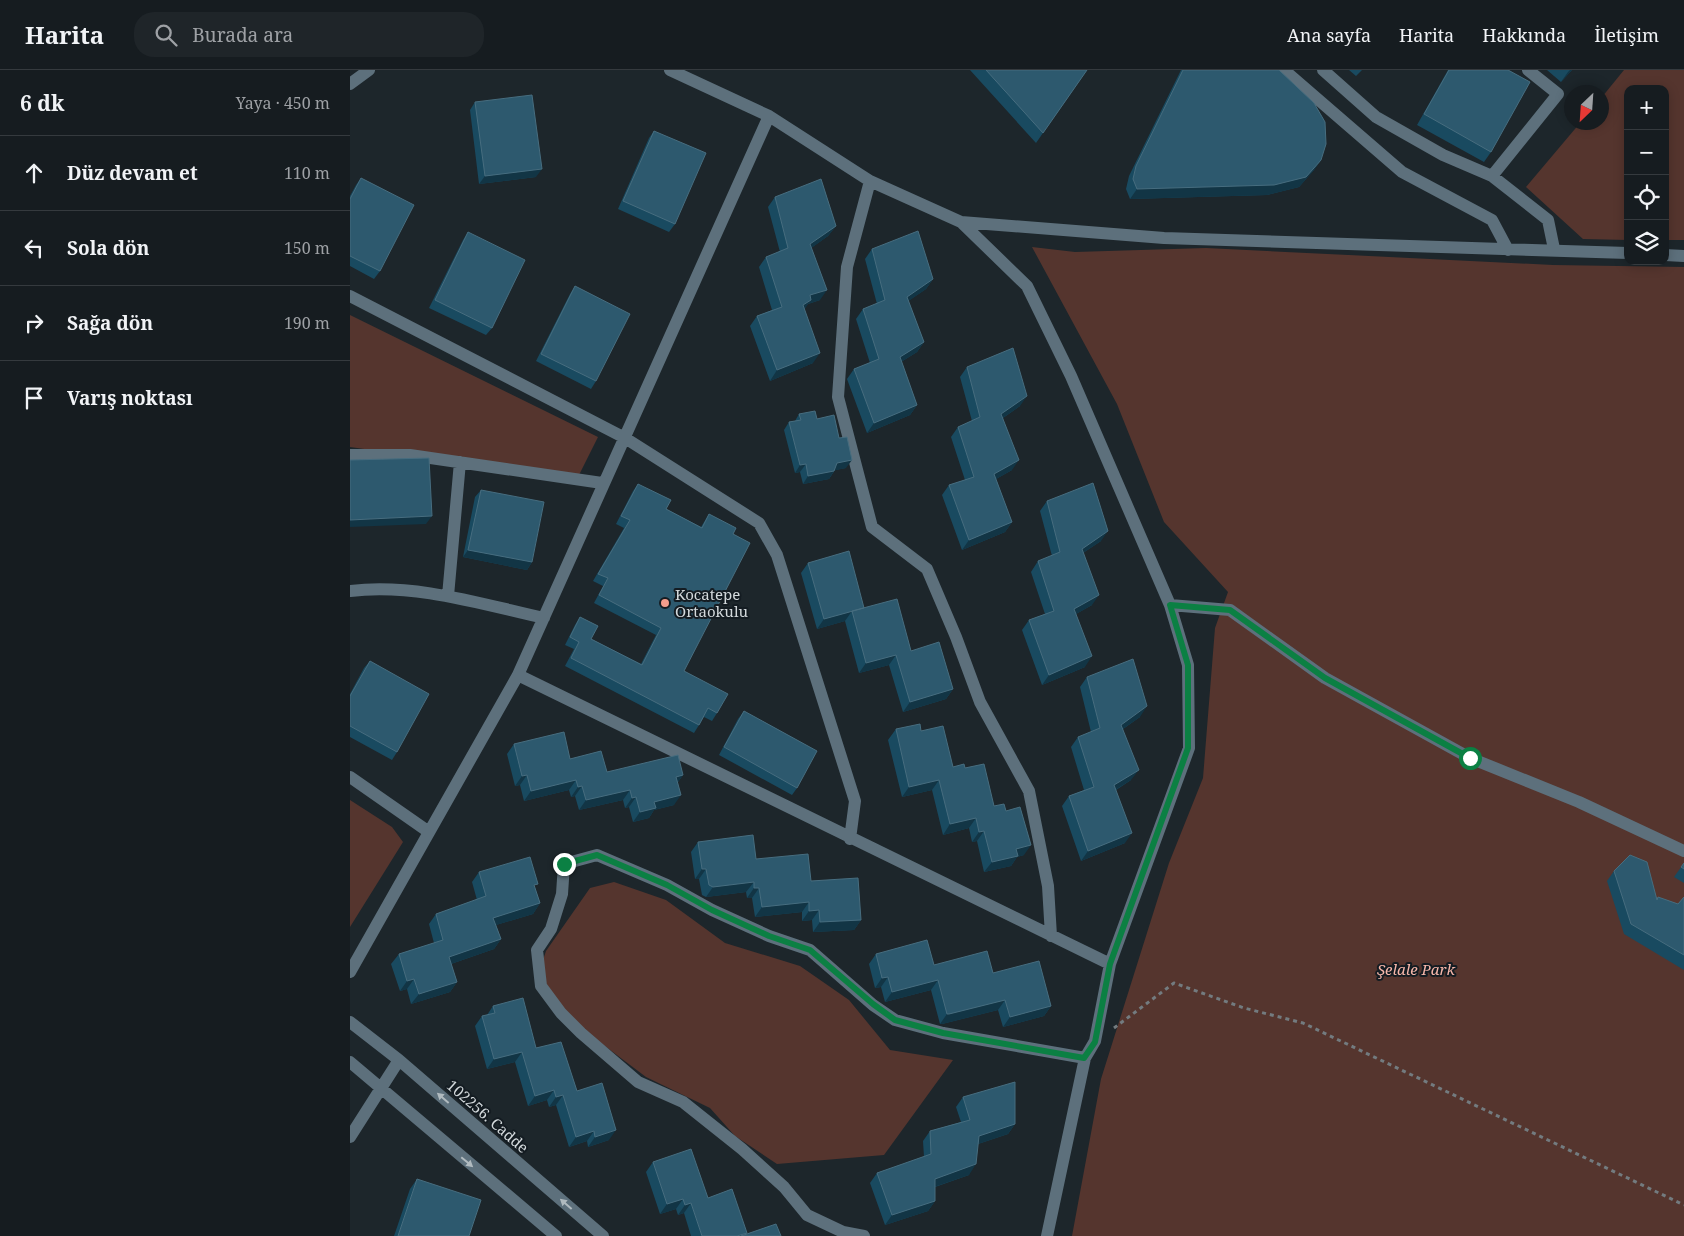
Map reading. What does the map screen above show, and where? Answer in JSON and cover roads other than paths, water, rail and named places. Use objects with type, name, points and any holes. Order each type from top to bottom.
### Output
[{"type":"street","points":[[350,84],[369,70]]},
{"type":"street","points":[[670,70],[769,116],[870,181],[961,222],[1164,238],[1508,250],[1554,249],[1624,253]]},
{"type":"street","points":[[1284,70],[1402,172],[1492,220],[1508,250]]},
{"type":"street","points":[[1323,70],[1376,117],[1443,155],[1492,176],[1548,220],[1554,249]]},
{"type":"street","points":[[1492,176],[1558,94],[1528,70]]},
{"type":"street","points":[[350,972],[518,675],[602,483],[626,438],[769,116]]},
{"type":"street","points":[[870,181],[847,267],[838,397],[872,527],[927,569],[956,637],[980,702],[1029,791],[1048,886],[1051,936]]},
{"type":"street","points":[[961,222],[1027,286],[1071,376],[1170,605],[1188,665],[1188,748],[1110,964],[1095,1042],[1084,1058],[1047,1236]]},
{"type":"street","points":[[1669,254],[1684,256]]},
{"type":"street","points":[[350,296],[626,438],[758,523],[777,555],[854,801],[850,839]]},
{"type":"street","points":[[350,455],[410,455],[602,483]]},
{"type":"street","points":[[448,596],[460,462]]},
{"type":"street","points":[[350,591],[378,588],[448,596],[544,618]]},
{"type":"street","points":[[1170,605],[1230,610],[1325,678],[1470,758],[1579,802],[1684,851]]},
{"type":"street","points":[[518,675],[850,839],[1110,964]]},
{"type":"street","points":[[350,777],[429,832]]},
{"type":"street","points":[[864,1236],[843,1232],[807,1215],[784,1188],[742,1149],[683,1102],[638,1082],[581,1033],[561,1013],[541,986],[537,950],[551,928],[562,894],[564,864],[597,855],[667,885],[712,910],[769,936],[810,950],[873,1004],[895,1020],[943,1033],[1084,1058]]},
{"type":"street","name":"102256. Cadde","points":[[350,1022],[399,1060],[603,1236]]},
{"type":"street","points":[[350,1137],[399,1060]]},
{"type":"street","points":[[350,1062],[556,1236]]},
{"type":"place","name":"Kocatepe Ortaokulu","points":[[665,603]]},
{"type":"park label","name":"Şelale Park","points":[[1416,969]]}]
